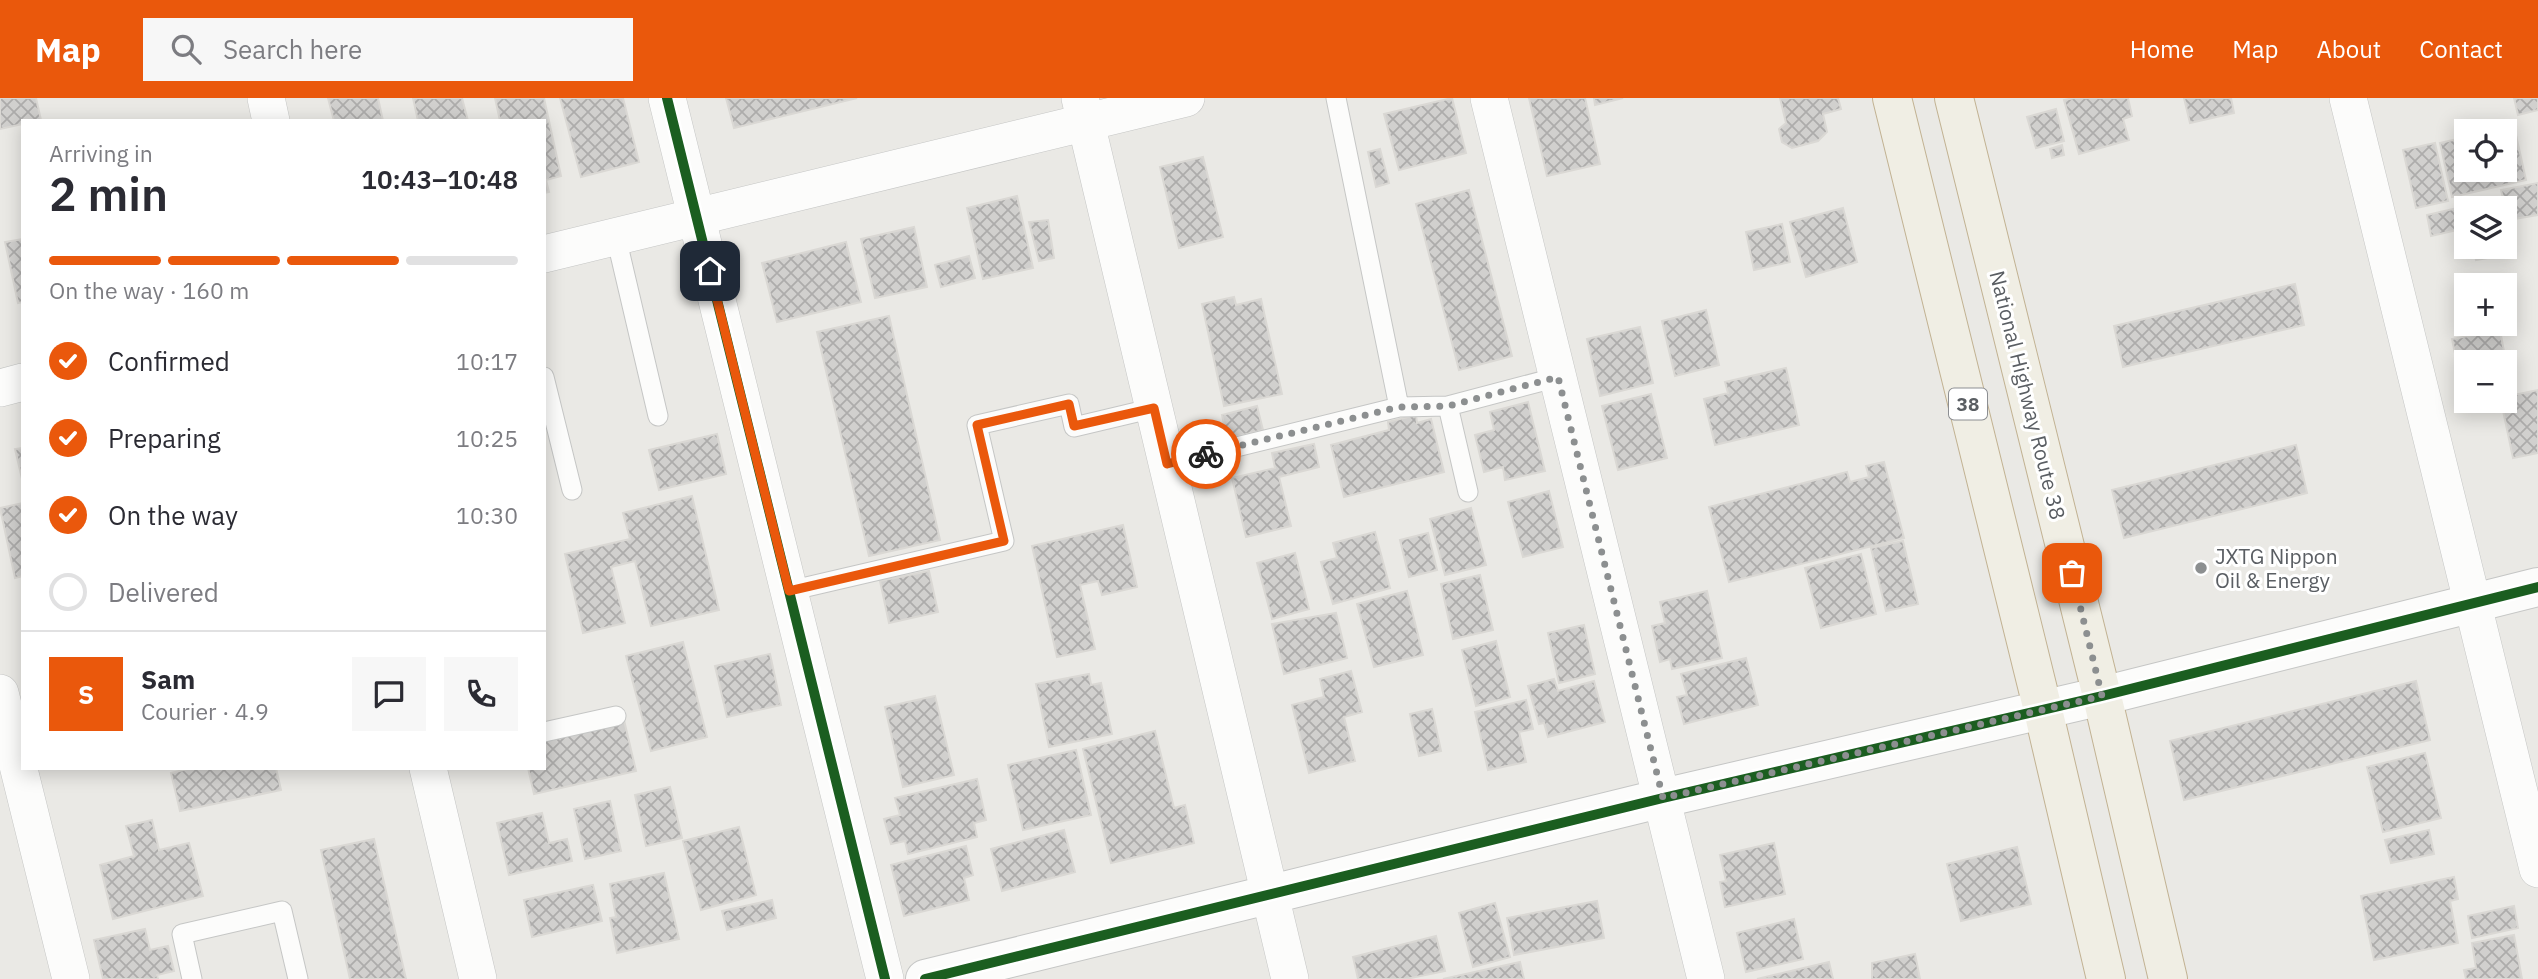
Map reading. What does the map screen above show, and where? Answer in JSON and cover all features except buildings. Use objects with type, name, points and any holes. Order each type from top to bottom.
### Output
[{"type":"highway","name":"38","points":[[1892,98],[2043,710],[2106,979]]},
{"type":"highway","name":"National Highway Route 38","points":[[1954,98],[2102,696],[2168,979]]},
{"type":"street","points":[[266,98],[271,119]]},
{"type":"street","points":[[667,98],[884,979]]},
{"type":"street","points":[[546,254],[697,218],[1083,110],[1186,98]]},
{"type":"street","points":[[1489,98],[1706,979]]},
{"type":"street","points":[[2348,98],[2538,869]]},
{"type":"street","points":[[1083,110],[1290,979]]},
{"type":"street","points":[[0,388],[21,383]]},
{"type":"street","points":[[925,979],[1663,798],[2102,696],[2538,587]]},
{"type":"street","points":[[0,693],[71,979]]},
{"type":"street","points":[[428,770],[478,979]]},
{"type":"lane","points":[[1336,98],[1399,407]]},
{"type":"lane","points":[[616,237],[657,416]]},
{"type":"lane","points":[[1167,464],[1399,407],[1448,406],[1558,377]]},
{"type":"lane","points":[[546,385],[572,491]]},
{"type":"lane","points":[[789,591],[1004,541],[977,425],[1069,404],[1074,426],[1154,408]]},
{"type":"lane","points":[[1448,406],[1468,492]]},
{"type":"lane","points":[[546,732],[615,716]]},
{"type":"lane","points":[[192,979],[182,934],[282,911],[298,979]]},
{"type":"cycle path","points":[[667,98],[885,979]]},
{"type":"cycle path","points":[[925,979],[1663,798],[2102,696],[2538,587]]},
{"type":"way so far","points":[[1206,454],[1399,407],[1448,406],[1558,377],[1663,798],[2102,696],[2072,573]]},
{"type":"place","name":"JXTG Nippon Oil & Energy","points":[[2201,568]]},
{"type":"route","points":[[710,271],[789,591],[1004,541],[977,425],[1069,404],[1074,426],[1154,408],[1167,464],[1206,454]]}]
